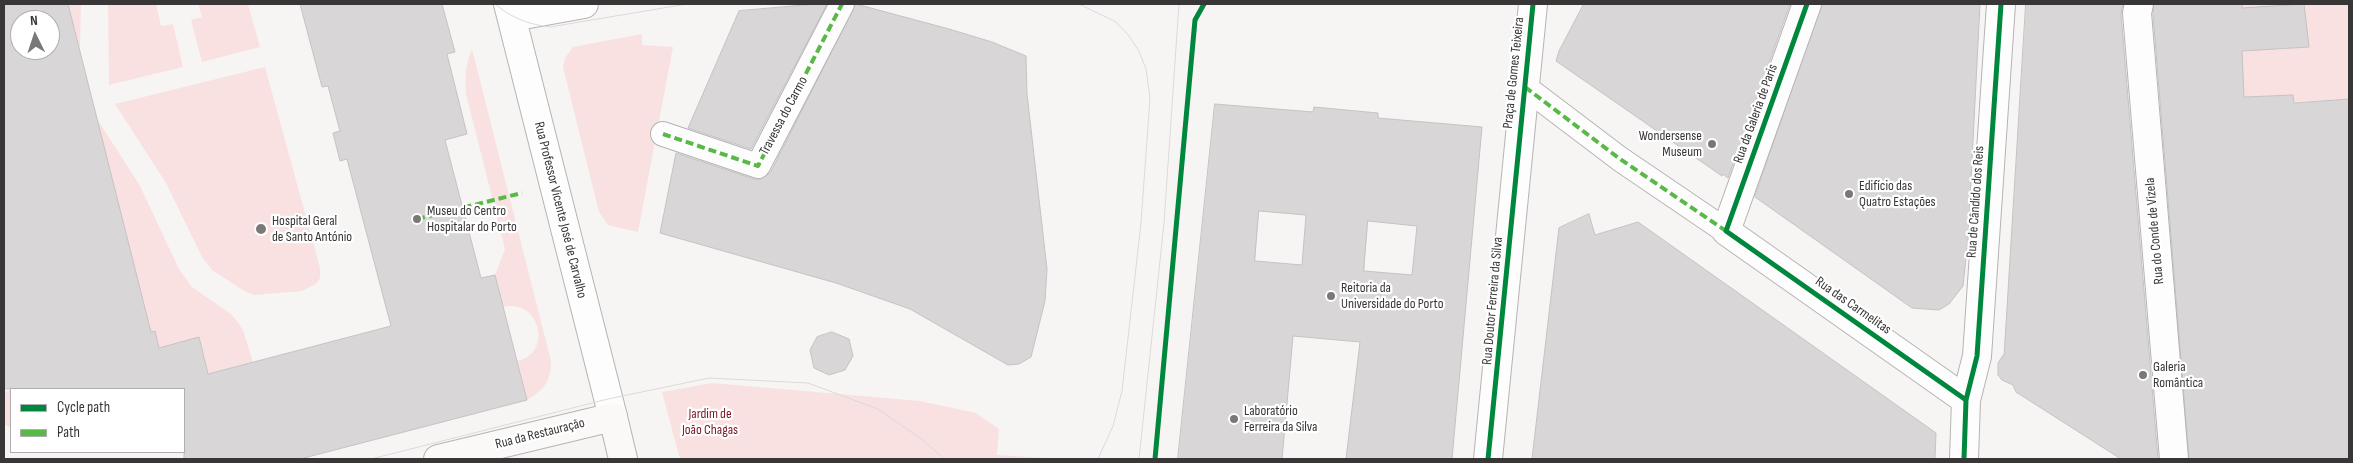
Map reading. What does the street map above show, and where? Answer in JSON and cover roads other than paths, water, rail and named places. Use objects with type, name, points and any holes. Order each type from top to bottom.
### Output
[{"type":"main road","name":"Rua da Restauração","points":[[438,459],[613,417]]},
{"type":"main road","points":[[613,417],[624,459]]},
{"type":"street","points":[[510,11],[584,4]]},
{"type":"street","name":"Travessa do Carmo","points":[[663,134],[758,166],[842,4]]},
{"type":"street","name":"Praça de Gomes Teixeira","points":[[1518,144],[1533,4]]},
{"type":"street","name":"Rua da Galeria de Paris","points":[[1726,231],[1807,4]]},
{"type":"street","name":"Rua de Cândido dos Reis","points":[[1964,459],[1966,400],[1977,356],[2001,4]]},
{"type":"street","name":"Rua do Conde de Vizela","points":[[2139,4],[2137,13],[2174,459]]},
{"type":"street","name":"Rua Professor Vicente José de Carvalho","points":[[510,11],[613,417]]},
{"type":"street","name":"Rua das Carmelitas","points":[[1525,87],[1620,159],[1726,231],[1966,400]]},
{"type":"street","name":"Rua Doutor Ferreira da Silva","points":[[1488,459],[1504,310],[1518,144]]},
{"type":"tram line","points":[[495,4],[520,20],[550,27],[687,4]]},
{"type":"tram line","points":[[1079,4],[1116,22],[1129,36],[1139,51],[1146,69],[1150,98],[1141,223],[1122,391],[1113,426],[1098,459]]},
{"type":"tram line","points":[[1139,459],[1164,223],[1179,4]]},
{"type":"tram line","points":[[371,459],[608,399],[709,378],[808,383],[878,409],[924,441],[944,459]]},
{"type":"place","name":"Wondersense Museum","points":[[1712,144]]},
{"type":"place","name":"Edifício das Quatro Estações","points":[[1849,194]]},
{"type":"place","name":"Museu do Centro Hospitalar do Porto","points":[[417,219]]},
{"type":"place","name":"Hospital Geral de Santo António","points":[[261,229]]},
{"type":"place","name":"Reitoria da Universidade do Porto","points":[[1331,296]]},
{"type":"place","name":"Galeria Romântica","points":[[2143,375]]},
{"type":"place","name":"Laboratório Ferreira da Silva","points":[[1234,419]]},
{"type":"park label","name":"Jardim de João Chagas","points":[[710,422]]}]
